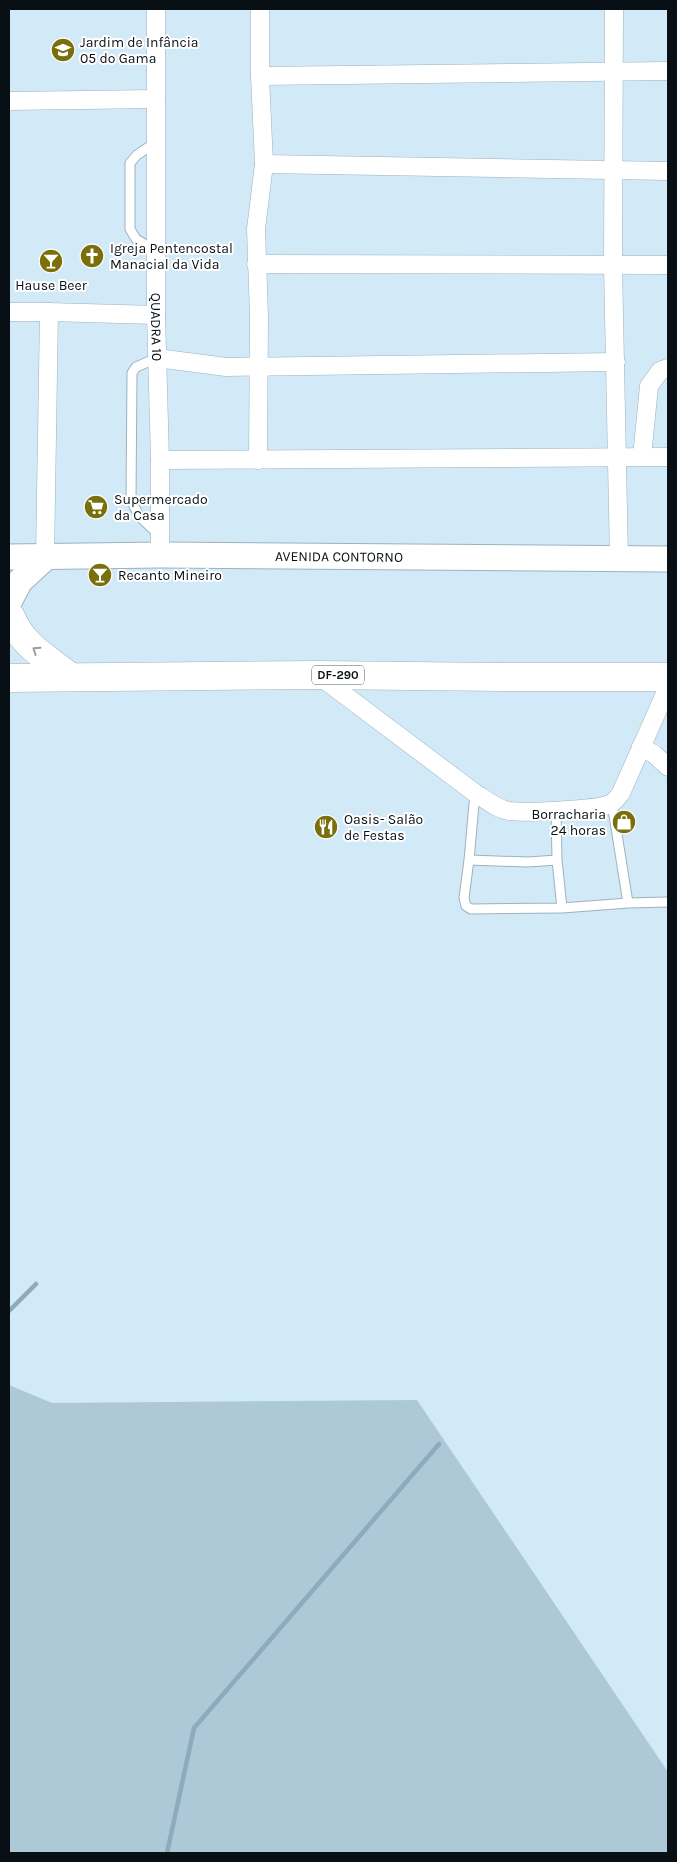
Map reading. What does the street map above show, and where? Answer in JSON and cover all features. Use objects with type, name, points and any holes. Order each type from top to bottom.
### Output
[{"type":"highway","points":[[10,611],[17,631],[28,644],[69,676]]},
{"type":"highway","name":"DF-290","points":[[9,678],[318,675],[668,677]]},
{"type":"street","name":"QUADRA 10","points":[[156,9],[156,315],[160,546]]},
{"type":"street","points":[[258,460],[259,316],[256,229],[264,164],[260,76],[260,9]]},
{"type":"street","points":[[614,9],[614,265],[620,560]]},
{"type":"street","points":[[260,76],[668,71]]},
{"type":"street","points":[[9,101],[156,99]]},
{"type":"street","points":[[264,164],[668,171]]},
{"type":"street","points":[[256,264],[668,265]]},
{"type":"street","points":[[9,312],[156,315]]},
{"type":"street","points":[[10,611],[20,581],[45,558],[49,312]]},
{"type":"street","points":[[157,358],[226,367],[616,362]]},
{"type":"street","points":[[642,457],[649,386],[660,371],[668,368]]},
{"type":"street","points":[[160,460],[668,457]]},
{"type":"street","name":"AVENIDA CONTORNO","points":[[9,557],[45,558],[160,546],[620,560],[668,559]]},
{"type":"street","points":[[318,675],[475,793],[508,811],[556,810],[601,806],[612,803],[621,793],[668,687]]},
{"type":"street","points":[[641,747],[654,754],[668,767]]},
{"type":"lane","points":[[156,142],[137,155],[130,163],[130,229],[136,239],[156,251]]},
{"type":"lane","points":[[157,358],[136,368],[132,373],[130,500],[160,546]]},
{"type":"lane","points":[[475,793],[464,898],[466,906],[471,909],[562,908],[668,902]]},
{"type":"lane","points":[[612,803],[628,903]]},
{"type":"lane","points":[[556,810],[557,860],[562,908]]},
{"type":"lane","points":[[469,860],[528,862],[557,860]]},
{"type":"shaded area","points":[[9,1385],[52,1403],[417,1400],[668,1772],[668,1853],[9,1853]]},
{"type":"waterway","points":[[9,1311],[36,1284]]},
{"type":"waterway","points":[[167,1853],[194,1728],[439,1444]]},
{"type":"place","name":"Jardim de Infância 05 do Gama","points":[[63,50]]},
{"type":"place","name":"Igreja Pentencostal Manacial da Vida","points":[[92,256]]},
{"type":"place","name":"Hause Beer","points":[[51,261]]},
{"type":"place","name":"Supermercado da Casa","points":[[96,507]]},
{"type":"place","name":"Recanto Mineiro","points":[[100,575]]},
{"type":"place","name":"Borracharia 24 horas","points":[[624,822]]},
{"type":"place","name":"Oasis- Salão de Festas","points":[[326,827]]}]
